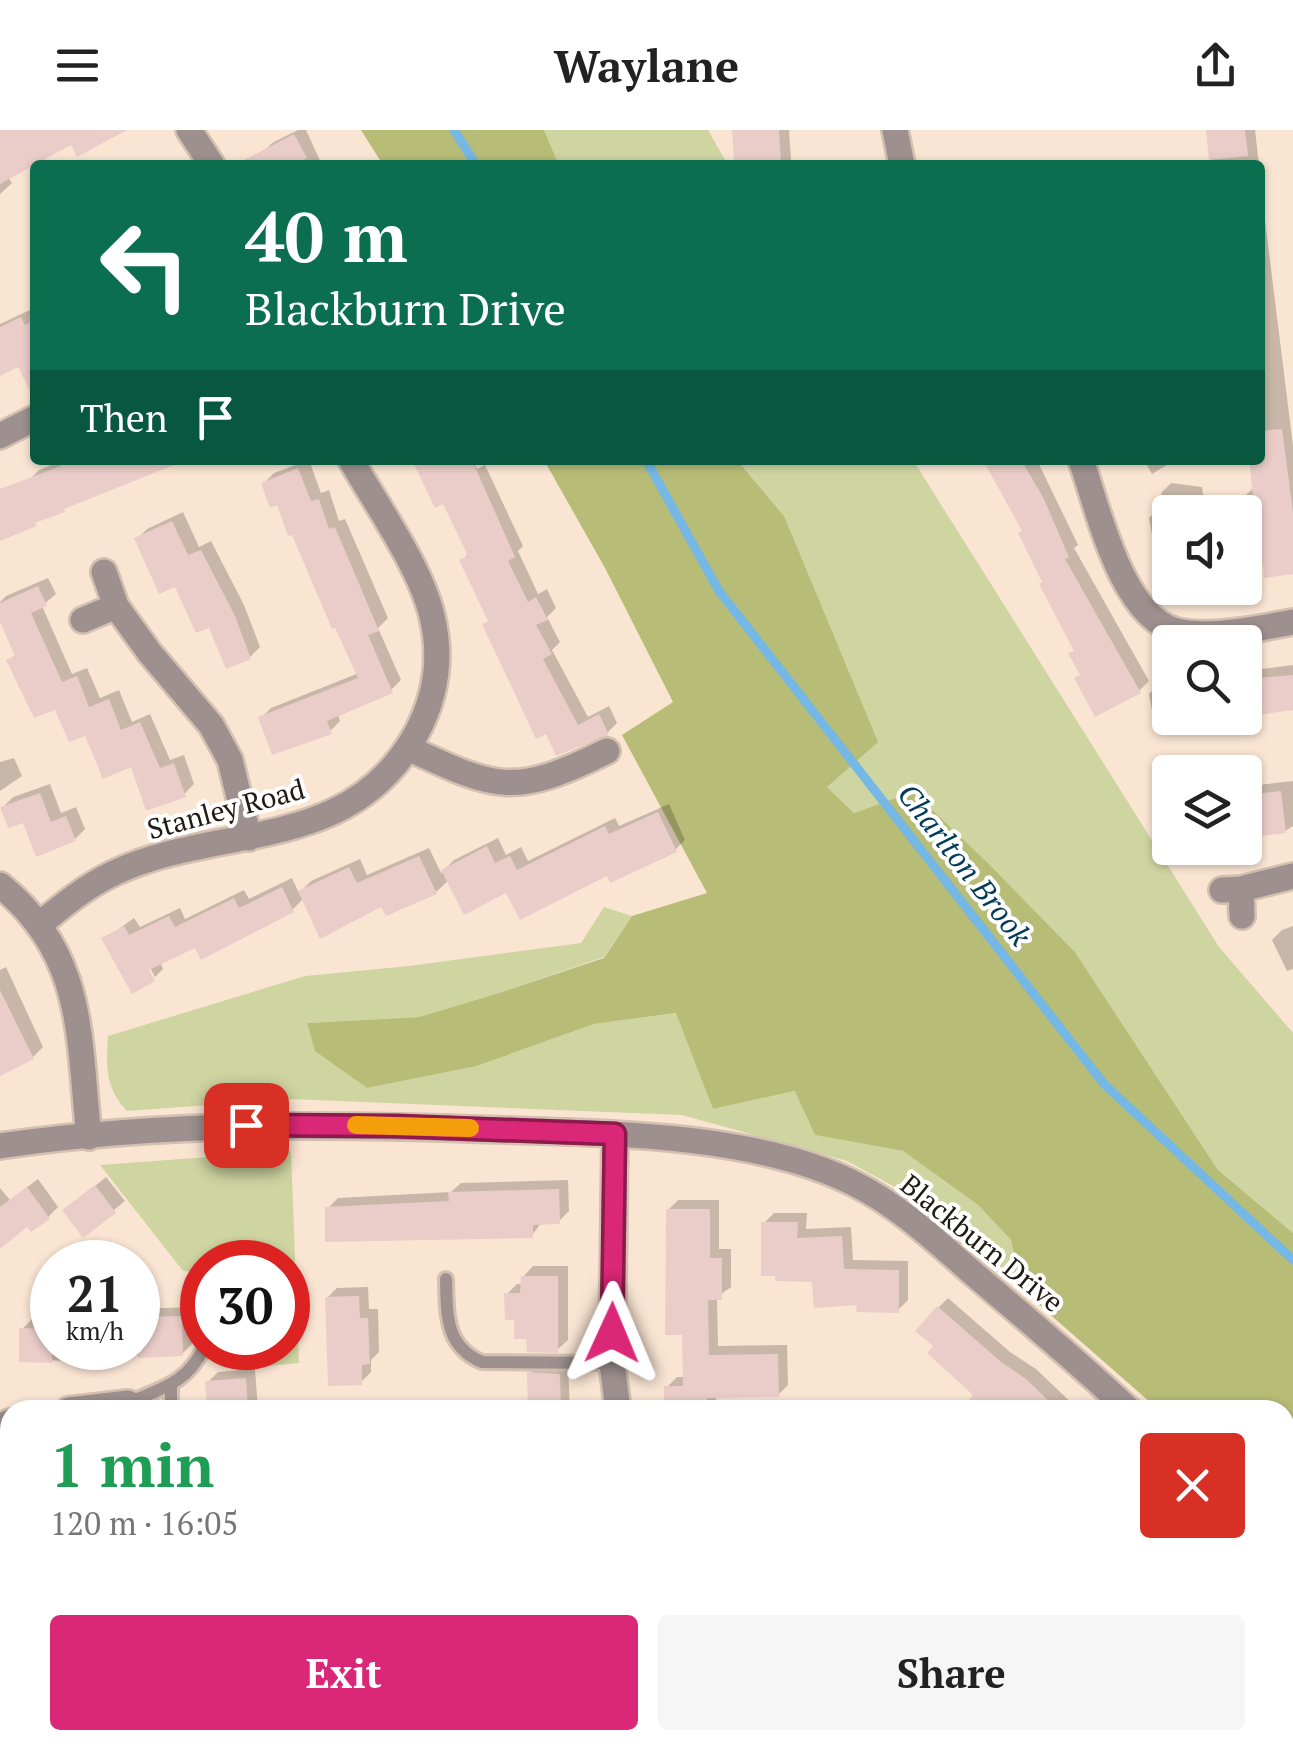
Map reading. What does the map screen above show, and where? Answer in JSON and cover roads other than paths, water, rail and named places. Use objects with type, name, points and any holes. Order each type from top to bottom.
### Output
[{"type":"street","points":[[189,130],[209,160]]},
{"type":"street","points":[[894,130],[901,160]]},
{"type":"street","points":[[0,436],[30,421]]},
{"type":"street","name":"Stanley Road","points":[[38,925],[114,872],[152,859],[310,822],[359,798],[383,779],[408,748],[429,710],[436,674],[432,613],[419,580],[354,465]]},
{"type":"street","points":[[1083,465],[1121,572],[1152,619],[1176,631],[1208,633],[1293,622]]},
{"type":"street","points":[[104,572],[116,606],[211,725],[230,760],[249,838]]},
{"type":"street","points":[[83,620],[116,606]]},
{"type":"street","points":[[408,748],[472,778],[507,785],[538,780],[606,751]]},
{"type":"street","points":[[1242,916],[1232,890],[1293,876]]},
{"type":"street","points":[[0,886],[38,925],[69,978],[78,1022],[89,1137]]},
{"type":"street","name":"Blackburn Drive","points":[[0,1146],[171,1128],[283,1124],[615,1134],[788,1157],[852,1182],[889,1202],[1118,1400]]},
{"type":"street","points":[[615,1134],[612,1363],[617,1400]]},
{"type":"lane","points":[[446,1279],[448,1324],[456,1346],[469,1357],[482,1362],[612,1363]]},
{"type":"lane","points":[[127,1400],[171,1387],[189,1370]]},
{"type":"lane","points":[[171,1387],[172,1400]]},
{"type":"waterway","name":"Charlton Brook","points":[[454,130],[473,160]]},
{"type":"waterway","name":"Charlton Brook","points":[[649,465],[719,591],[1104,1084],[1293,1260]]}]
